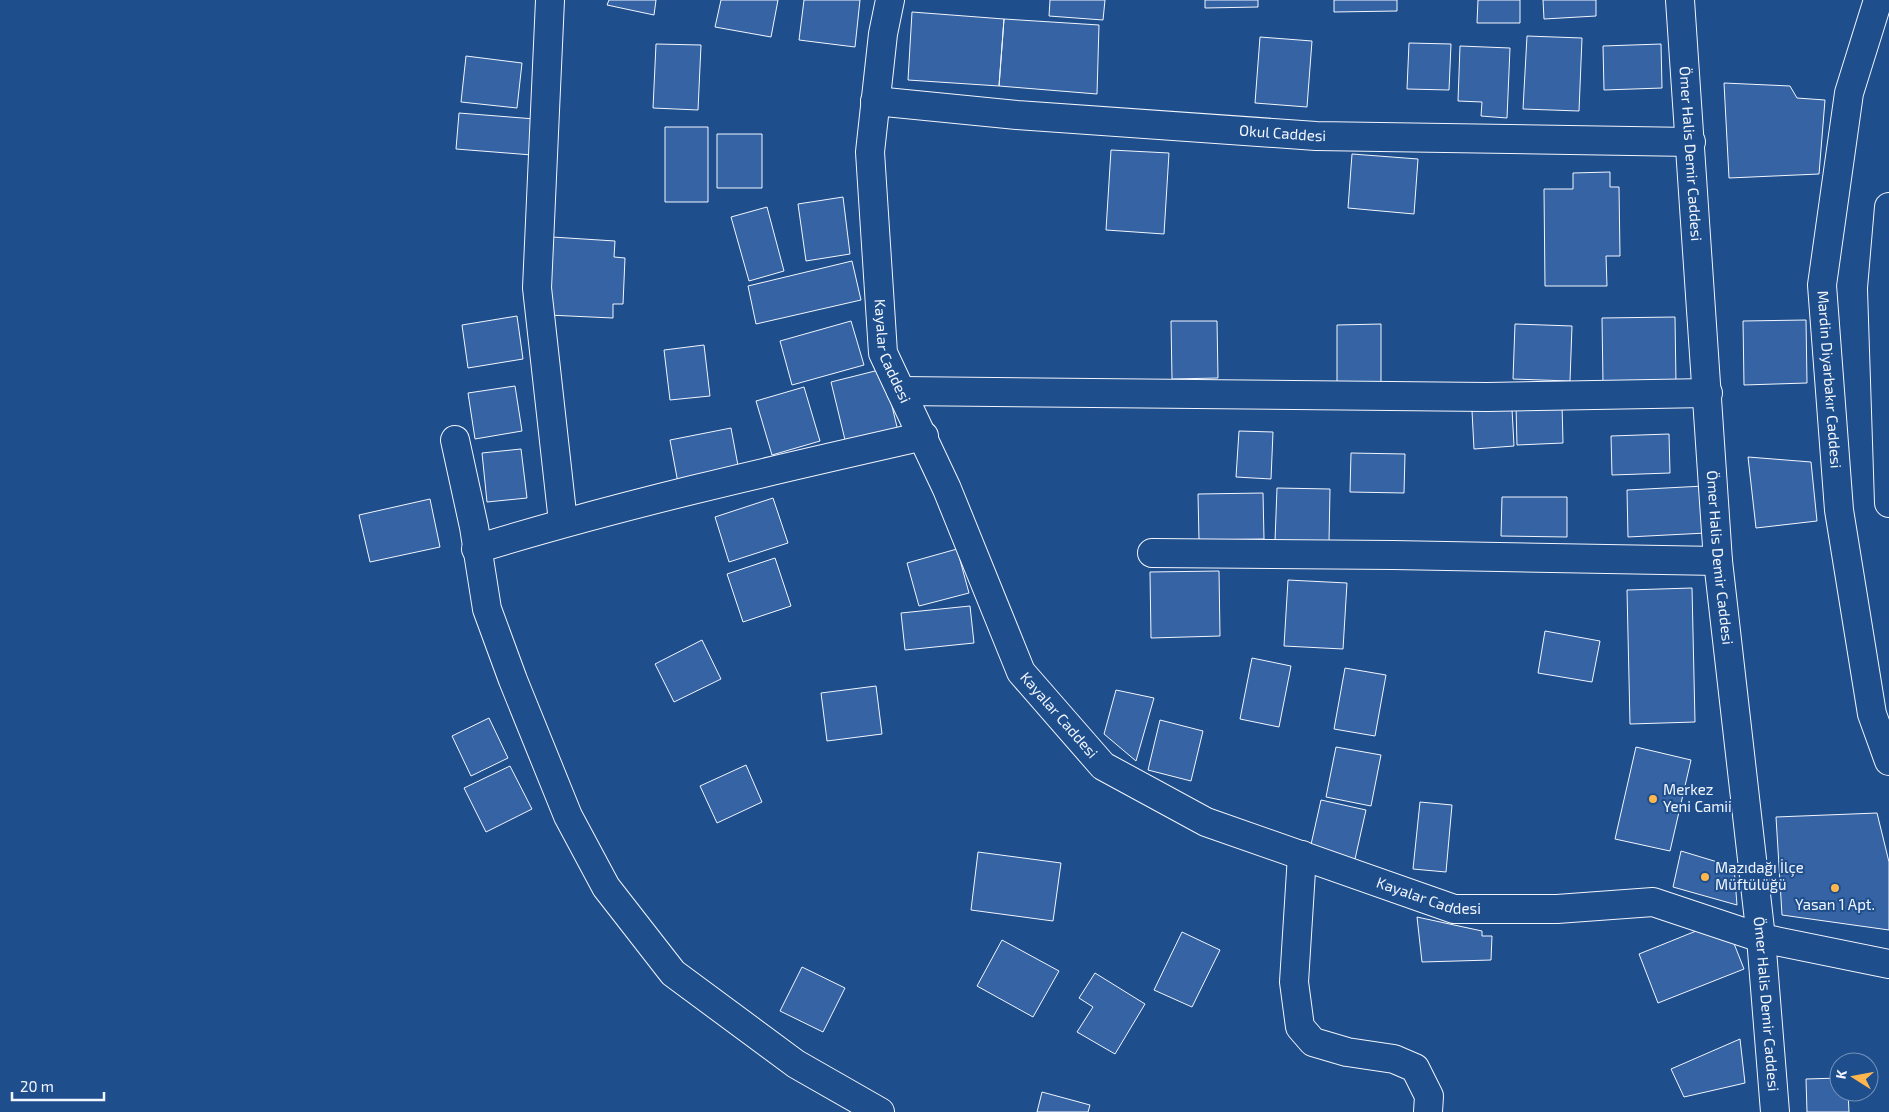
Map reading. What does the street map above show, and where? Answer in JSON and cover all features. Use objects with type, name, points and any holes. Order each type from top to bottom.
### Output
[{"type":"street","points":[[550,0],[537,288],[563,522]]},
{"type":"street","name":"Kayalar Caddesi","points":[[890,0],[883,34],[870,152],[883,353],[924,436],[947,489],[1021,672],[1103,766],[1206,822],[1454,909],[1557,909],[1653,902],[1761,938],[1889,964]]},
{"type":"street","name":"Ömer Halis Demir Caddesi","points":[[1680,0],[1718,560],[1761,938],[1775,1112]]},
{"type":"street","name":"Mardin Diyarbakır Caddesi","points":[[1878,0],[1849,93],[1822,285],[1839,510],[1872,714],[1889,760]]},
{"type":"street","name":"Okul Caddesi","points":[[876,101],[1017,115],[1316,136],[1690,142]]},
{"type":"street","points":[[1889,207],[1882,289],[1889,503]]},
{"type":"street","points":[[901,390],[1477,397],[1708,393]]},
{"type":"street","points":[[476,549],[563,522],[825,458],[924,436]]},
{"type":"street","points":[[455,440],[474,527],[487,609],[568,816],[606,887],[673,973],[796,1064],[880,1112]]},
{"type":"street","points":[[1152,553],[1393,554],[1718,560]]},
{"type":"street","points":[[1302,855],[1294,982],[1300,1027],[1313,1042],[1347,1052],[1394,1059],[1415,1068],[1429,1096],[1428,1112]]},
{"type":"building","points":[[609,0],[656,0],[654,15],[607,5]]},
{"type":"building","points":[[721,0],[778,0],[771,37],[715,27]]},
{"type":"building","points":[[804,0],[860,0],[855,47],[799,40]]},
{"type":"building","points":[[1050,0],[1105,0],[1103,20],[1049,16]]},
{"type":"building","points":[[1205,0],[1258,0],[1258,7],[1205,8]]},
{"type":"building","points":[[1334,0],[1397,0],[1397,11],[1334,12]]},
{"type":"building","points":[[1478,0],[1520,0],[1520,23],[1477,23]]},
{"type":"building","points":[[1543,0],[1596,0],[1596,16],[1544,19]]},
{"type":"building","points":[[912,12],[1004,19],[999,86],[908,80]]},
{"type":"building","points":[[1004,19],[1099,25],[1097,94],[999,86]]},
{"type":"building","points":[[1527,36],[1582,38],[1579,111],[1523,109]]},
{"type":"building","points":[[1260,37],[1312,41],[1307,107],[1255,103]]},
{"type":"building","points":[[1409,43],[1451,44],[1449,90],[1407,89]]},
{"type":"building","points":[[656,44],[701,45],[698,110],[653,108]]},
{"type":"building","points":[[1661,44],[1662,88],[1604,90],[1603,46]]},
{"type":"building","points":[[1460,46],[1510,48],[1507,118],[1481,116],[1482,102],[1458,101]]},
{"type":"building","points":[[466,56],[522,63],[517,108],[461,102]]},
{"type":"building","points":[[1724,83],[1790,86],[1797,98],[1825,100],[1819,174],[1729,178]]},
{"type":"building","points":[[459,113],[535,119],[532,155],[456,149]]},
{"type":"building","points":[[665,127],[708,127],[708,202],[665,202]]},
{"type":"building","points":[[717,134],[762,134],[762,188],[717,188]]},
{"type":"building","points":[[1111,150],[1169,153],[1164,234],[1106,230]]},
{"type":"building","points":[[1352,154],[1418,159],[1414,214],[1348,208]]},
{"type":"building","points":[[1610,172],[1610,187],[1619,187],[1620,256],[1606,256],[1607,286],[1545,286],[1544,189],[1573,189],[1573,173]]},
{"type":"building","points":[[843,197],[850,254],[806,261],[798,204]]},
{"type":"building","points":[[767,207],[784,271],[749,281],[731,217]]},
{"type":"building","points":[[552,237],[615,241],[614,257],[625,258],[623,304],[613,304],[613,318],[548,315]]},
{"type":"building","points":[[852,261],[861,300],[756,324],[748,286]]},
{"type":"building","points":[[517,316],[523,359],[468,368],[462,325]]},
{"type":"building","points":[[1675,317],[1676,383],[1603,384],[1602,318]]},
{"type":"building","points":[[1806,320],[1807,383],[1744,385],[1743,321]]},
{"type":"building","points":[[851,321],[864,365],[792,385],[780,341]]},
{"type":"building","points":[[1171,321],[1217,321],[1218,378],[1172,379]]},
{"type":"building","points":[[1381,324],[1381,387],[1337,388],[1337,325]]},
{"type":"building","points":[[1515,324],[1572,326],[1570,381],[1513,379]]},
{"type":"building","points":[[704,345],[710,396],[670,400],[664,350]]},
{"type":"building","points":[[883,369],[898,431],[846,444],[831,382]]},
{"type":"building","points":[[515,386],[522,431],[475,439],[468,393]]},
{"type":"building","points":[[804,387],[820,441],[772,455],[756,401]]},
{"type":"building","points":[[1562,404],[1563,443],[1517,445],[1516,405]]},
{"type":"building","points":[[1512,409],[1514,446],[1474,449],[1472,411]]},
{"type":"building","points":[[731,428],[739,471],[678,483],[670,440]]},
{"type":"building","points":[[1239,431],[1273,432],[1271,479],[1236,477]]},
{"type":"building","points":[[1669,434],[1670,473],[1612,475],[1611,436]]},
{"type":"building","points":[[521,449],[527,498],[487,502],[482,453]]},
{"type":"building","points":[[1351,453],[1405,454],[1404,493],[1350,492]]},
{"type":"building","points":[[1748,457],[1811,462],[1817,521],[1756,528]]},
{"type":"building","points":[[1704,486],[1706,533],[1628,537],[1627,490]]},
{"type":"building","points":[[1277,488],[1330,489],[1329,542],[1275,541]]},
{"type":"building","points":[[1263,493],[1264,539],[1199,540],[1198,494]]},
{"type":"building","points":[[1502,497],[1567,497],[1567,537],[1501,536]]},
{"type":"building","points":[[773,498],[788,543],[729,562],[715,517]]},
{"type":"building","points":[[430,499],[440,547],[370,562],[359,515]]},
{"type":"building","points":[[957,549],[969,593],[919,606],[907,563]]},
{"type":"building","points":[[775,558],[791,606],[743,622],[727,574]]},
{"type":"building","points":[[1219,571],[1220,636],[1151,638],[1150,572]]},
{"type":"building","points":[[1288,580],[1347,583],[1343,649],[1284,646]]},
{"type":"building","points":[[1692,588],[1695,722],[1630,724],[1627,590]]},
{"type":"building","points":[[970,606],[974,643],[905,650],[901,613]]},
{"type":"building","points":[[1545,631],[1600,641],[1592,682],[1538,673]]},
{"type":"building","points":[[702,640],[721,679],[674,702],[655,664]]},
{"type":"building","points":[[1252,658],[1291,666],[1279,727],[1240,719]]},
{"type":"building","points":[[1345,668],[1386,675],[1375,736],[1334,729]]},
{"type":"building","points":[[876,686],[882,734],[827,741],[821,693]]},
{"type":"building","points":[[1116,690],[1154,698],[1136,761],[1104,734]]},
{"type":"building","points":[[489,718],[508,758],[471,776],[452,736]]},
{"type":"building","points":[[1160,720],[1203,731],[1191,781],[1148,770]]},
{"type":"building","points":[[1336,747],[1381,755],[1371,806],[1326,797]]},
{"type":"building","name":"Merkez Yeni Camii","points":[[1636,747],[1691,760],[1670,851],[1615,839]]},
{"type":"building","points":[[746,765],[762,802],[717,823],[700,786]]},
{"type":"building","points":[[510,766],[532,809],[486,832],[464,788]]},
{"type":"building","points":[[1321,800],[1366,810],[1355,859],[1310,849]]},
{"type":"building","points":[[1420,802],[1452,805],[1446,872],[1413,869]]},
{"type":"building","name":"Yasan 1 Apt.","points":[[1877,813],[1889,862],[1889,930],[1782,915],[1776,817]]},
{"type":"building","name":"Mazıdağı İlçe Müftülüğü","points":[[1681,851],[1734,867],[1737,905],[1673,887]]},
{"type":"building","points":[[978,852],[1061,863],[1053,921],[971,910]]},
{"type":"building","points":[[1417,917],[1482,931],[1482,936],[1492,936],[1491,960],[1422,962]]},
{"type":"building","points":[[1706,927],[1733,941],[1744,969],[1658,1003],[1639,954]]},
{"type":"building","points":[[1182,932],[1220,950],[1192,1007],[1154,990]]},
{"type":"building","points":[[1002,940],[1059,971],[1033,1017],[977,986]]},
{"type":"building","points":[[802,967],[845,988],[823,1032],[780,1011]]},
{"type":"building","points":[[1095,973],[1145,1004],[1115,1054],[1077,1032],[1093,1007],[1079,998]]},
{"type":"building","points":[[1740,1039],[1745,1083],[1684,1097],[1671,1069]]},
{"type":"building","points":[[1829,1078],[1829,1102],[1848,1102],[1849,1112],[1807,1112],[1806,1079]]},
{"type":"building","points":[[1042,1092],[1090,1105],[1088,1112],[1037,1112]]},
{"type":"place","name":"Merkez Yeni Camii","points":[[1653,799]]},
{"type":"place","name":"Mazıdağı İlçe Müftülüğü","points":[[1705,877]]},
{"type":"place","name":"Yasan 1 Apt.","points":[[1835,888]]}]
